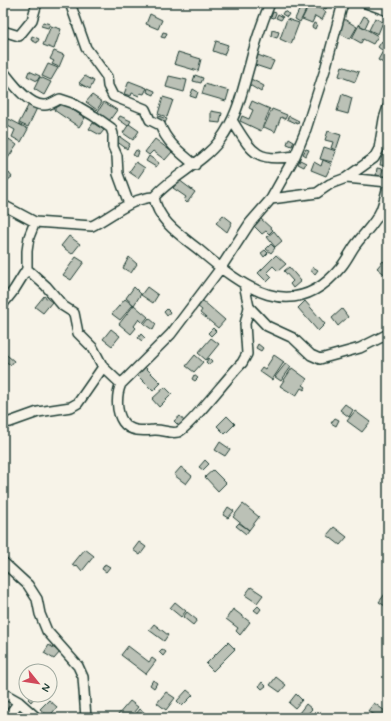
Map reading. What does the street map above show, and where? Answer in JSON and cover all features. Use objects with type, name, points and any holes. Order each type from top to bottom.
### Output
[{"type":"street","points":[[3,31],[18,36],[32,20],[37,3]]},
{"type":"street","points":[[70,3],[86,48],[107,77],[108,86],[113,96],[145,109],[150,120],[160,125],[164,136],[174,147],[195,165]]},
{"type":"street","points":[[3,205],[35,222],[92,226],[128,204],[154,197],[167,183],[195,165],[220,141],[232,122],[242,99],[250,64],[270,3]]},
{"type":"street","points":[[244,284],[249,307],[245,324],[247,354],[242,362],[180,431],[143,431],[126,426],[119,416],[118,392],[121,384],[171,334],[220,269],[250,223],[271,198],[295,156],[326,70],[343,3]]},
{"type":"street","points":[[366,3],[388,11]]},
{"type":"street","points":[[3,71],[18,91],[40,105],[47,105],[60,99],[72,103],[111,128],[113,134],[113,147],[117,156],[118,174],[128,204]]},
{"type":"street","points":[[271,198],[317,193],[330,184],[346,178],[374,158],[379,149],[384,119],[388,107]]},
{"type":"street","points":[[232,122],[247,144],[263,157],[275,159],[295,156]]},
{"type":"street","points":[[346,178],[388,182]]},
{"type":"street","points":[[154,197],[155,205],[163,219],[220,269],[244,284],[276,298],[307,295],[326,281],[341,267],[354,247],[375,221],[382,209],[388,186]]},
{"type":"street","points":[[3,304],[27,269],[26,251],[29,237],[35,222]]},
{"type":"street","points":[[27,269],[46,286],[63,306],[74,313],[78,333],[93,348],[104,367],[121,384]]},
{"type":"street","points":[[249,307],[267,326],[293,338],[312,355],[320,359],[360,348],[388,334]]},
{"type":"street","points":[[3,423],[38,412],[71,407],[78,403],[104,367]]},
{"type":"street","points":[[3,562],[28,585],[37,599],[40,614],[47,630],[78,666],[83,676],[86,718]]},
{"type":"street","points":[[3,693],[18,701]]},
{"type":"street","points":[[7,718],[18,703]]},
{"type":"street","points":[[20,703],[37,718]]},
{"type":"building","points":[[281,3],[294,3],[292,8]]},
{"type":"building","points":[[309,3],[322,3],[321,7]]},
{"type":"building","points":[[310,3],[326,12],[322,20],[315,16],[312,23],[302,19]]},
{"type":"building","points":[[324,3],[328,4],[326,9],[322,7]]},
{"type":"building","points":[[300,8],[306,10],[300,22],[295,19]]},
{"type":"building","points":[[284,11],[289,14],[287,17],[282,14]]},
{"type":"building","points":[[273,12],[276,13],[274,18],[271,17]]},
{"type":"building","points":[[150,14],[162,20],[158,29],[146,24]]},
{"type":"building","points":[[278,14],[283,17],[281,20],[276,18]]},
{"type":"building","points":[[364,16],[369,19],[365,28],[359,25]]},
{"type":"building","points":[[375,18],[383,22],[378,34],[369,30]]},
{"type":"building","points":[[287,19],[299,23],[291,44],[280,39]]},
{"type":"building","points":[[344,19],[357,27],[350,39],[337,32]]},
{"type":"building","points":[[43,22],[50,24],[48,28],[41,26]]},
{"type":"building","points":[[314,23],[317,24],[315,29],[312,27]]},
{"type":"building","points":[[359,25],[378,36],[373,44],[363,39],[361,43],[352,38]]},
{"type":"building","points":[[51,26],[61,29],[54,49],[43,45]]},
{"type":"building","points":[[272,30],[279,32],[277,38],[271,36]]},
{"type":"building","points":[[163,32],[167,33],[165,38],[161,37]]},
{"type":"building","points":[[32,36],[39,39],[37,43],[31,40]]},
{"type":"building","points":[[216,41],[228,45],[224,55],[213,51]]},
{"type":"building","points":[[382,41],[388,44],[387,65],[378,60],[383,51],[378,47]]},
{"type":"building","points":[[54,51],[64,55],[59,67],[52,64],[54,61],[50,59]]},
{"type":"building","points":[[178,52],[201,59],[198,71],[174,64]]},
{"type":"building","points":[[255,54],[274,61],[270,70],[252,64]]},
{"type":"building","points":[[48,64],[58,68],[51,80],[42,76]]},
{"type":"building","points":[[342,66],[359,72],[355,82],[339,76]]},
{"type":"building","points":[[29,71],[40,76],[37,81],[27,76]]},
{"type":"building","points":[[195,75],[203,78],[201,83],[193,81]]},
{"type":"building","points":[[85,76],[94,81],[90,89],[79,83]]},
{"type":"building","points":[[169,76],[187,80],[184,92],[166,87]]},
{"type":"building","points":[[40,77],[51,82],[44,95],[34,89]]},
{"type":"building","points":[[251,79],[264,86],[261,92],[248,84]]},
{"type":"building","points":[[129,81],[147,88],[144,94],[140,93],[139,96],[132,93],[131,96],[124,94]]},
{"type":"building","points":[[205,84],[229,91],[226,101],[202,94]]},
{"type":"building","points":[[148,88],[155,91],[154,95],[147,92]]},
{"type":"building","points":[[193,89],[198,92],[196,98],[190,96]]},
{"type":"building","points":[[342,94],[352,98],[348,114],[337,111]]},
{"type":"building","points":[[92,95],[102,102],[97,110],[86,102]]},
{"type":"building","points":[[163,97],[173,100],[167,117],[158,114]]},
{"type":"building","points":[[60,101],[85,118],[79,127],[54,110]]},
{"type":"building","points":[[252,101],[270,109],[261,131],[240,121],[242,116],[249,119],[253,110],[249,108]]},
{"type":"building","points":[[104,102],[117,110],[109,121],[97,113]]},
{"type":"building","points":[[29,104],[37,108],[28,127],[19,123]]},
{"type":"building","points":[[272,109],[287,115],[285,119],[281,117],[275,132],[264,127]]},
{"type":"building","points":[[211,111],[222,113],[220,123],[211,122]]},
{"type":"building","points":[[120,116],[131,121],[128,126],[118,119]]},
{"type":"building","points":[[158,116],[167,119],[165,123],[156,120]]},
{"type":"building","points":[[289,116],[299,121],[298,124],[287,119]]},
{"type":"building","points":[[9,119],[28,129],[21,142],[12,137],[15,130],[6,125]]},
{"type":"building","points":[[93,123],[104,130],[100,135],[89,129]]},
{"type":"building","points":[[129,124],[139,131],[133,140],[123,133]]},
{"type":"building","points":[[328,131],[341,135],[336,150],[331,148],[333,142],[325,140]]},
{"type":"building","points":[[120,137],[130,144],[127,149],[116,141]]},
{"type":"building","points":[[289,138],[294,141],[292,146],[287,144]]},
{"type":"building","points":[[9,139],[17,145],[6,161],[3,159],[3,149]]},
{"type":"building","points":[[155,139],[172,152],[165,160],[153,151],[149,155],[145,152]]},
{"type":"building","points":[[324,147],[336,151],[332,162],[320,159]]},
{"type":"building","points":[[306,149],[309,150],[306,156],[303,154]]},
{"type":"building","points":[[136,150],[139,152],[137,157],[133,155]]},
{"type":"building","points":[[382,155],[388,156],[388,166],[380,165]]},
{"type":"building","points":[[149,156],[159,163],[156,167],[146,161]]},
{"type":"building","points":[[300,160],[306,163],[304,167],[298,164]]},
{"type":"building","points":[[323,160],[332,164],[326,176],[311,170],[314,162],[321,166]]},
{"type":"building","points":[[136,162],[145,168],[138,178],[129,172]]},
{"type":"building","points":[[377,168],[383,169],[381,176],[376,175]]},
{"type":"building","points":[[9,173],[12,177],[8,180],[6,175]]},
{"type":"building","points":[[179,180],[195,192],[187,203],[184,200],[186,197],[173,188]]},
{"type":"building","points":[[223,215],[232,222],[227,232],[216,223]]},
{"type":"building","points":[[260,218],[273,230],[269,234],[266,231],[262,234],[253,225]]},
{"type":"building","points":[[274,231],[282,241],[275,247],[267,237]]},
{"type":"building","points":[[69,236],[80,244],[72,254],[61,246]]},
{"type":"building","points":[[271,244],[275,248],[271,253],[266,249]]},
{"type":"building","points":[[265,250],[268,253],[264,257],[261,253]]},
{"type":"building","points":[[276,255],[286,264],[278,271],[273,266],[267,272],[272,277],[267,282],[258,273]]},
{"type":"building","points":[[76,257],[84,262],[71,280],[63,275]]},
{"type":"building","points":[[129,257],[137,264],[131,273],[123,268]]},
{"type":"building","points":[[383,261],[388,265],[388,277],[377,268]]},
{"type":"building","points":[[289,267],[301,281],[293,288],[290,284],[293,281],[284,271]]},
{"type":"building","points":[[313,267],[318,270],[315,274],[310,270]]},
{"type":"building","points":[[134,287],[141,294],[134,305],[126,298]]},
{"type":"building","points":[[147,287],[158,295],[153,303],[141,295]]},
{"type":"building","points":[[44,296],[52,302],[43,313],[35,307]]},
{"type":"building","points":[[125,299],[133,305],[120,320],[112,314]]},
{"type":"building","points":[[202,300],[225,320],[218,328],[200,313],[202,310],[197,306]]},
{"type":"building","points":[[305,301],[325,324],[318,331],[298,308]]},
{"type":"building","points":[[134,305],[148,317],[143,323],[139,319],[134,326],[136,328],[131,334],[119,324]]},
{"type":"building","points":[[167,309],[170,312],[167,316],[164,312]]},
{"type":"building","points":[[342,309],[348,317],[338,326],[332,318]]},
{"type":"building","points":[[149,318],[156,324],[153,330],[144,324]]},
{"type":"building","points":[[213,328],[216,331],[211,336],[208,333]]},
{"type":"building","points":[[111,329],[120,336],[112,346],[103,339]]},
{"type":"building","points":[[141,334],[145,338],[142,341],[138,338]]},
{"type":"building","points":[[211,338],[219,344],[206,360],[198,353]]},
{"type":"building","points":[[258,344],[263,348],[261,351],[256,348]]},
{"type":"building","points":[[3,352],[14,361],[11,365],[3,360]]},
{"type":"building","points":[[195,355],[203,362],[194,372],[186,366]]},
{"type":"building","points":[[274,355],[284,362],[272,380],[259,371],[262,367],[265,369]]},
{"type":"building","points":[[209,358],[212,361],[209,365],[206,362]]},
{"type":"building","points":[[286,363],[291,367],[281,381],[275,377]]},
{"type":"building","points":[[143,365],[161,383],[153,391],[135,373]]},
{"type":"building","points":[[292,368],[307,379],[303,385],[306,387],[304,390],[301,388],[296,396],[280,386]]},
{"type":"building","points":[[194,375],[198,378],[195,381],[192,379]]},
{"type":"building","points":[[165,387],[172,394],[159,407],[152,399]]},
{"type":"building","points":[[345,404],[353,410],[349,417],[340,410]]},
{"type":"building","points":[[355,411],[370,422],[362,432],[347,421]]},
{"type":"building","points":[[180,416],[184,421],[179,426],[174,421]]},
{"type":"building","points":[[227,416],[235,424],[225,434],[217,426]]},
{"type":"building","points":[[335,418],[339,420],[336,426],[331,423]]},
{"type":"building","points":[[220,442],[230,449],[225,456],[215,450]]},
{"type":"building","points":[[205,460],[209,464],[203,470],[199,467]]},
{"type":"building","points":[[181,467],[192,476],[186,484],[174,475]]},
{"type":"building","points":[[213,470],[226,483],[218,491],[205,477]]},
{"type":"building","points":[[243,504],[259,517],[249,530],[233,517]]},
{"type":"building","points":[[228,507],[234,511],[228,518],[223,515]]},
{"type":"building","points":[[239,523],[249,530],[246,534],[236,526]]},
{"type":"building","points":[[334,527],[347,537],[340,545],[327,535]]},
{"type":"building","points":[[139,542],[146,547],[140,555],[133,550]]},
{"type":"building","points":[[85,549],[94,556],[82,571],[77,565],[75,567],[72,565]]},
{"type":"building","points":[[105,564],[110,567],[106,572],[102,569]]},
{"type":"building","points":[[251,587],[263,595],[257,603],[245,595]]},
{"type":"building","points":[[385,594],[388,595],[388,608],[379,602]]},
{"type":"building","points":[[175,602],[186,611],[181,617],[170,608]]},
{"type":"building","points":[[258,606],[261,609],[258,613],[254,610]]},
{"type":"building","points":[[233,609],[250,622],[240,635],[236,631],[238,628],[226,619]]},
{"type":"building","points":[[187,612],[197,620],[193,625],[183,617]]},
{"type":"building","points":[[154,624],[168,635],[164,641],[149,630]]},
{"type":"building","points":[[228,642],[235,649],[213,671],[206,664]]},
{"type":"building","points":[[49,645],[60,652],[54,659],[44,653]]},
{"type":"building","points":[[128,646],[149,662],[152,658],[156,661],[146,674],[121,655]]},
{"type":"building","points":[[162,649],[166,652],[163,656],[159,652]]},
{"type":"building","points":[[276,677],[286,685],[280,692],[270,685]]},
{"type":"building","points":[[153,680],[157,683],[154,688],[150,685]]},
{"type":"building","points":[[262,682],[266,686],[262,689],[259,686]]},
{"type":"building","points":[[187,690],[193,695],[182,706],[177,701]]},
{"type":"building","points":[[166,692],[175,698],[166,710],[157,703]]},
{"type":"building","points":[[296,694],[302,700],[295,708],[289,703]]},
{"type":"building","points":[[130,701],[138,707],[129,718],[119,718],[117,716]]},
{"type":"building","points":[[46,703],[52,703],[57,707],[49,717],[40,709]]},
{"type":"building","points":[[374,703],[385,711],[380,718],[368,711]]},
{"type":"building","points":[[306,704],[312,709],[304,718],[299,713]]},
{"type":"building","points":[[140,709],[145,713],[142,718],[136,714]]}]
